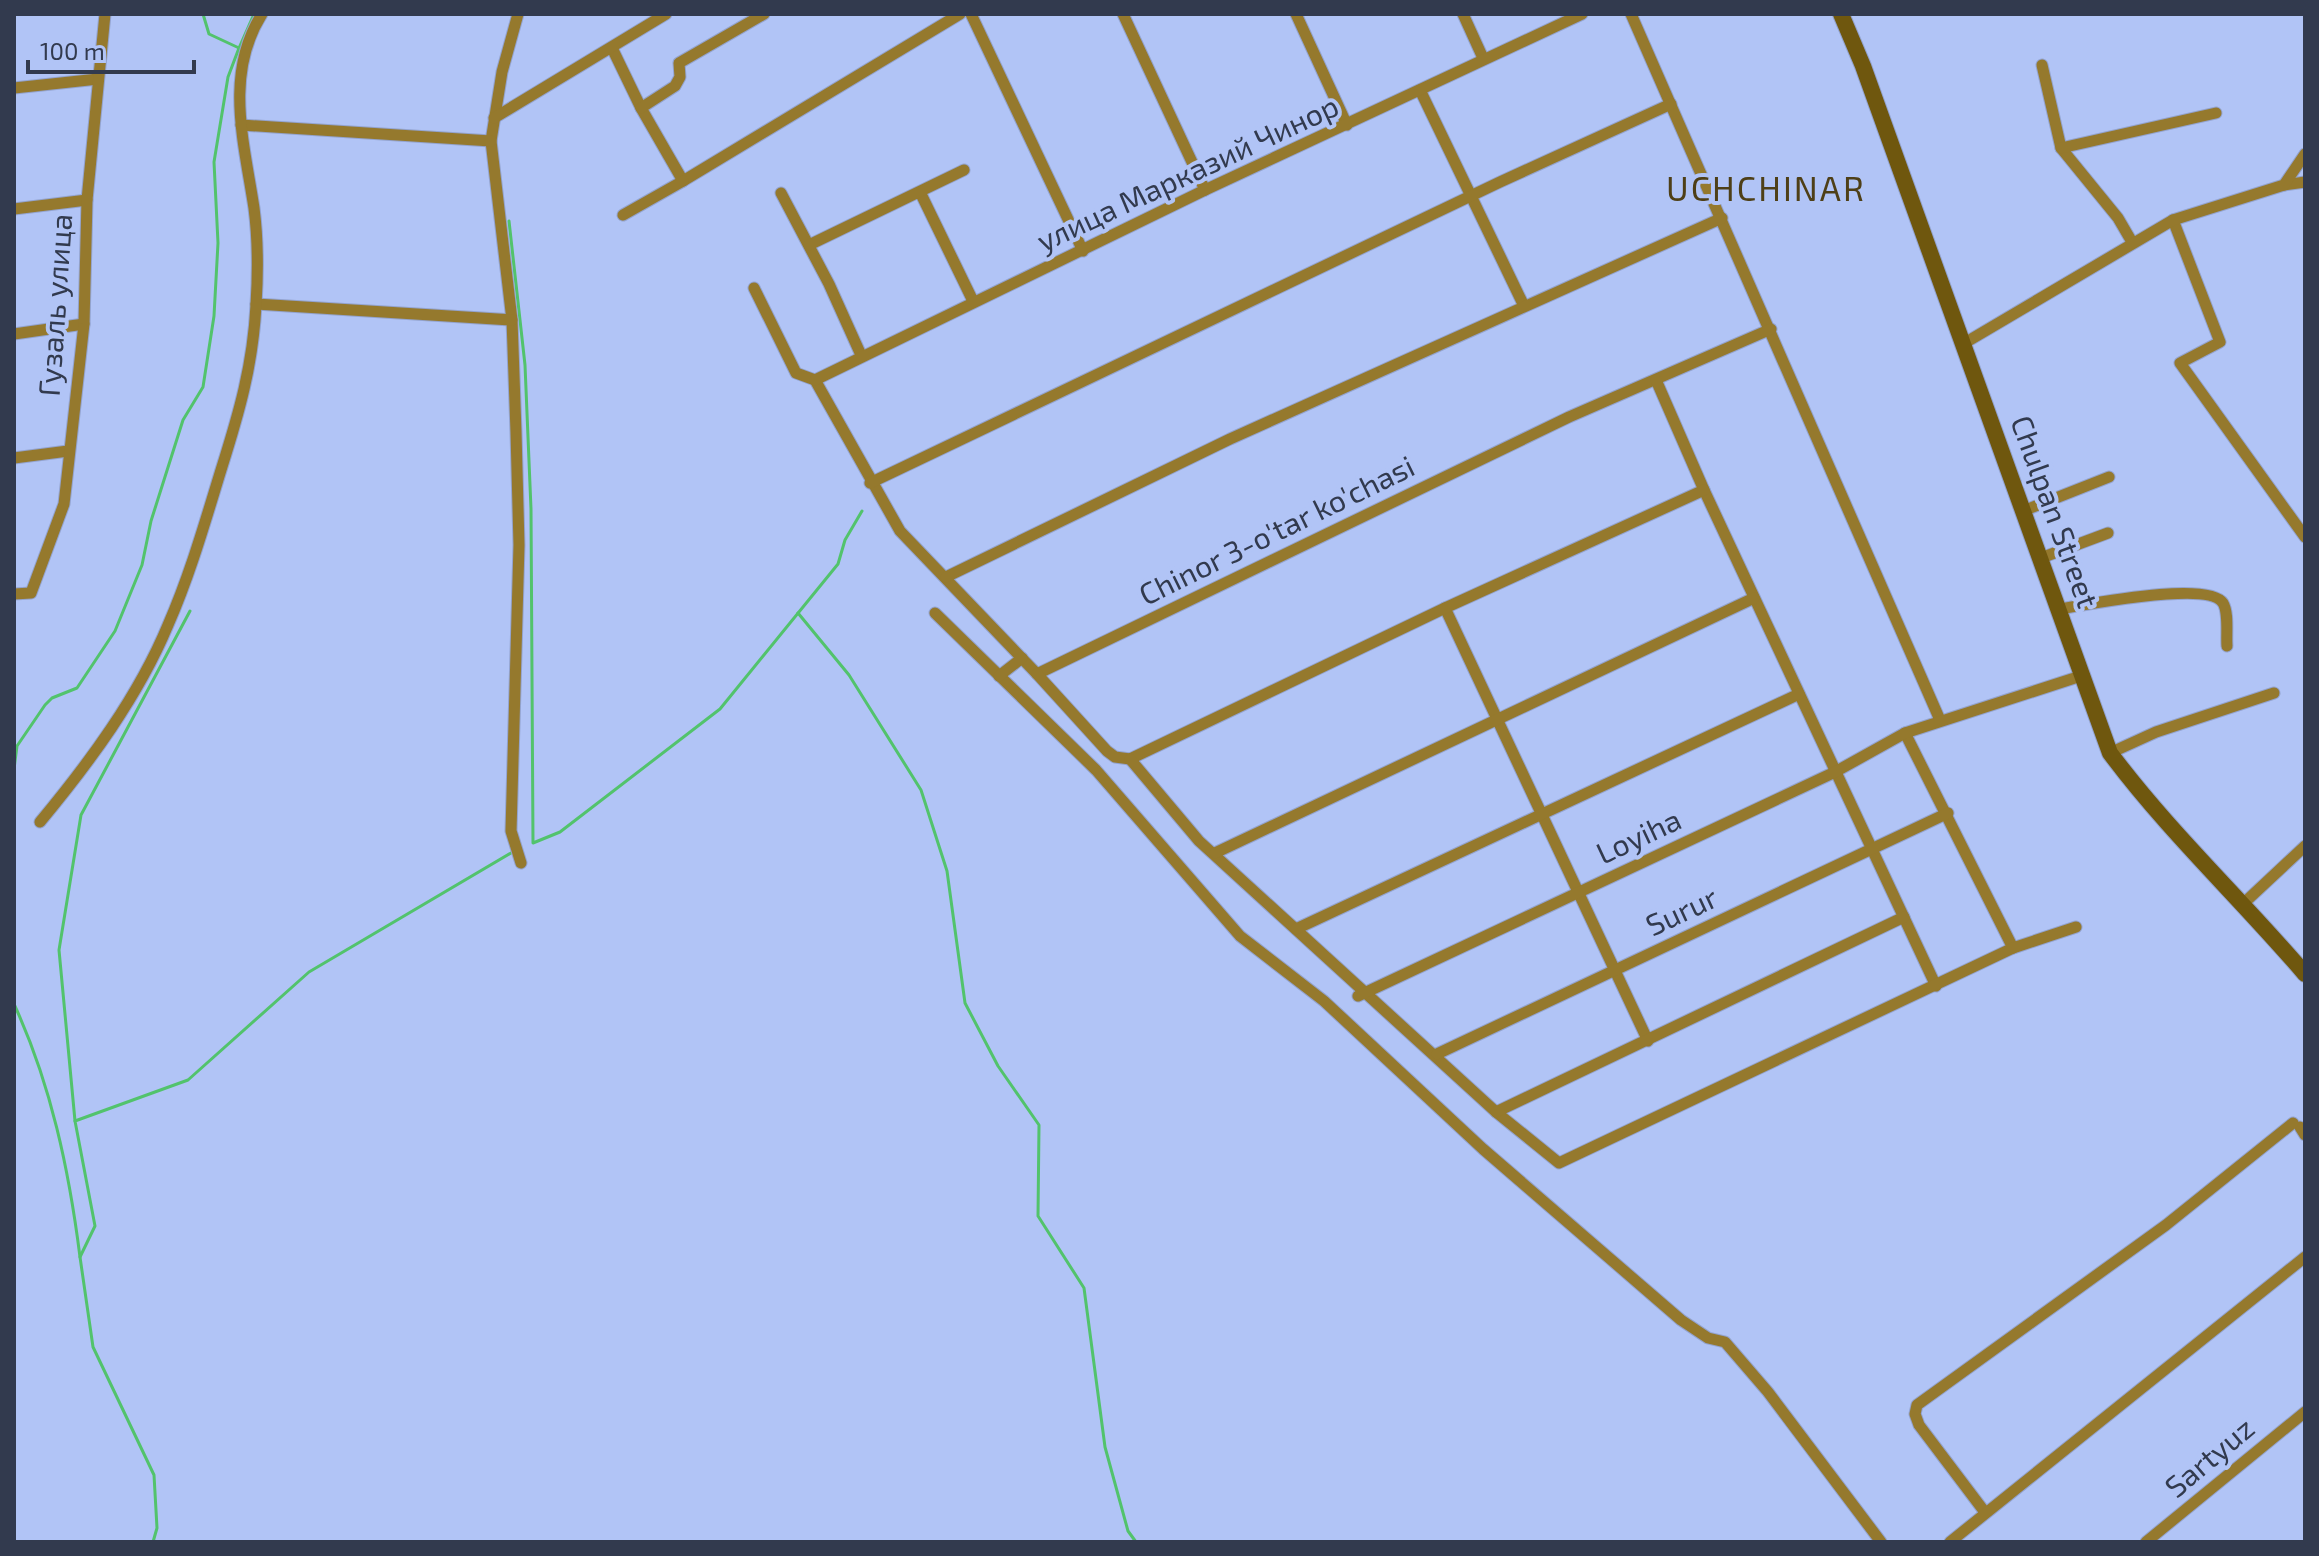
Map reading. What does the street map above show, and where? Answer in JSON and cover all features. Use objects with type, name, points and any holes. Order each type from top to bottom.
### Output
[{"type":"main road","name":"Chulpan Street","points":[[1841,14],[1863,66],[2110,753],[2166,825],[2244,903],[2305,974]]},
{"type":"street","name":"Гузаль улица","points":[[14,594],[31,593],[64,504],[84,324],[87,200],[105,14]]},
{"type":"street","points":[[40,822],[106,736],[167,629],[201,537],[244,401],[256,304],[254,212],[241,125],[239,67],[262,14]]},
{"type":"street","points":[[518,14],[491,141],[512,320],[519,545],[511,831],[521,863]]},
{"type":"street","points":[[494,118],[666,14]]},
{"type":"street","points":[[641,108],[675,86],[680,77],[679,63],[764,14]]},
{"type":"street","points":[[623,215],[960,14]]},
{"type":"street","points":[[971,14],[1083,251]]},
{"type":"street","points":[[1123,14],[1205,190]]},
{"type":"street","points":[[1296,14],[1347,125]]},
{"type":"street","points":[[1463,14],[1483,58]]},
{"type":"street","name":"улица Марказий Чинор","points":[[815,380],[1205,190],[1582,14]]},
{"type":"street","points":[[1631,14],[1940,720]]},
{"type":"street","points":[[612,48],[680,183]]},
{"type":"street","points":[[2042,65],[2061,148],[2118,218],[2132,242]]},
{"type":"street","points":[[14,88],[98,79]]},
{"type":"street","points":[[1420,90],[1524,306]]},
{"type":"street","points":[[870,483],[1473,195],[1671,104]]},
{"type":"street","points":[[2061,148],[2216,113]]},
{"type":"street","points":[[241,125],[491,141]]},
{"type":"street","points":[[2284,185],[2305,154]]},
{"type":"street","points":[[809,245],[964,170]]},
{"type":"street","points":[[1963,344],[2173,220],[2284,185],[2305,182]]},
{"type":"street","points":[[920,192],[973,301]]},
{"type":"street","points":[[781,193],[861,355]]},
{"type":"street","points":[[14,209],[87,200]]},
{"type":"street","points":[[946,577],[1230,439],[1722,218]]},
{"type":"street","points":[[2173,220],[2220,342],[2180,363],[2305,537]]},
{"type":"street","points":[[754,288],[796,373],[815,380],[870,483],[900,531],[1115,757],[1130,759],[1445,608],[1704,490]]},
{"type":"street","points":[[256,304],[512,320]]},
{"type":"street","points":[[14,334],[84,324]]},
{"type":"street","name":"Chinor 3-o'tar ko'chasi","points":[[1037,674],[1569,417],[1771,329]]},
{"type":"street","points":[[1656,380],[1704,490],[1936,986]]},
{"type":"street","points":[[14,458],[68,451]]},
{"type":"street","points":[[2023,511],[2109,477]]},
{"type":"street","points":[[2041,558],[2108,533]]},
{"type":"street","points":[[2059,609],[2180,592],[2206,593],[2221,600],[2224,606],[2227,646]]},
{"type":"street","points":[[1215,853],[1754,598]]},
{"type":"street","points":[[1445,608],[1648,1041]]},
{"type":"street","points":[[935,613],[1096,770],[1240,936],[1324,1001],[1483,1149],[1681,1320],[1708,1338],[1725,1342],[1768,1392],[1881,1542]]},
{"type":"street","points":[[999,676],[1022,658]]},
{"type":"street","name":"Loyiha","points":[[1362,994],[1835,772],[1905,733],[2084,675]]},
{"type":"street","points":[[2110,753],[2156,732],[2274,693]]},
{"type":"street","points":[[1296,929],[1799,694]]},
{"type":"street","points":[[1905,733],[1948,813],[2013,948]]},
{"type":"street","points":[[1130,759],[1199,841],[1362,994],[1437,1054],[1496,1112],[1559,1163],[2013,948],[2076,927]]},
{"type":"street","name":"Surur","points":[[1437,1054],[1948,813]]},
{"type":"street","points":[[2244,903],[2305,846]]},
{"type":"street","points":[[1496,1112],[1904,917]]},
{"type":"street","points":[[1984,1511],[1919,1425],[1915,1414],[1917,1405],[2299,1128]]},
{"type":"street","points":[[1950,1542],[1984,1511],[2305,1257]]},
{"type":"street","name":"Sartyuz","points":[[2146,1542],[2305,1412]]},
{"type":"waterway","points":[[14,769],[17,746],[45,705],[52,698],[77,688],[115,631],[142,565],[151,521],[183,420],[203,387],[214,316],[218,243],[214,162],[228,77],[239,48],[209,34],[203,14]]},
{"type":"waterway","points":[[239,48],[254,14]]},
{"type":"waterway","points":[[509,221],[525,365],[531,509],[533,843],[560,832],[720,709],[838,564],[845,540],[862,511]]},
{"type":"waterway","points":[[75,1121],[59,950],[81,815],[190,611]]},
{"type":"waterway","points":[[798,613],[849,675],[921,790],[947,871],[965,1003],[998,1066],[1039,1125],[1038,1216],[1084,1288],[1105,1447],[1128,1531],[1136,1542]]},
{"type":"waterway","points":[[153,1542],[157,1528],[154,1475],[93,1347],[80,1257],[95,1226],[75,1121],[188,1080],[309,972],[511,853]]},
{"type":"waterway","points":[[14,1004],[38,1065],[57,1128],[80,1257]]},
{"type":"district","name":"UCHCHINAR","points":[[1766,189]]}]
